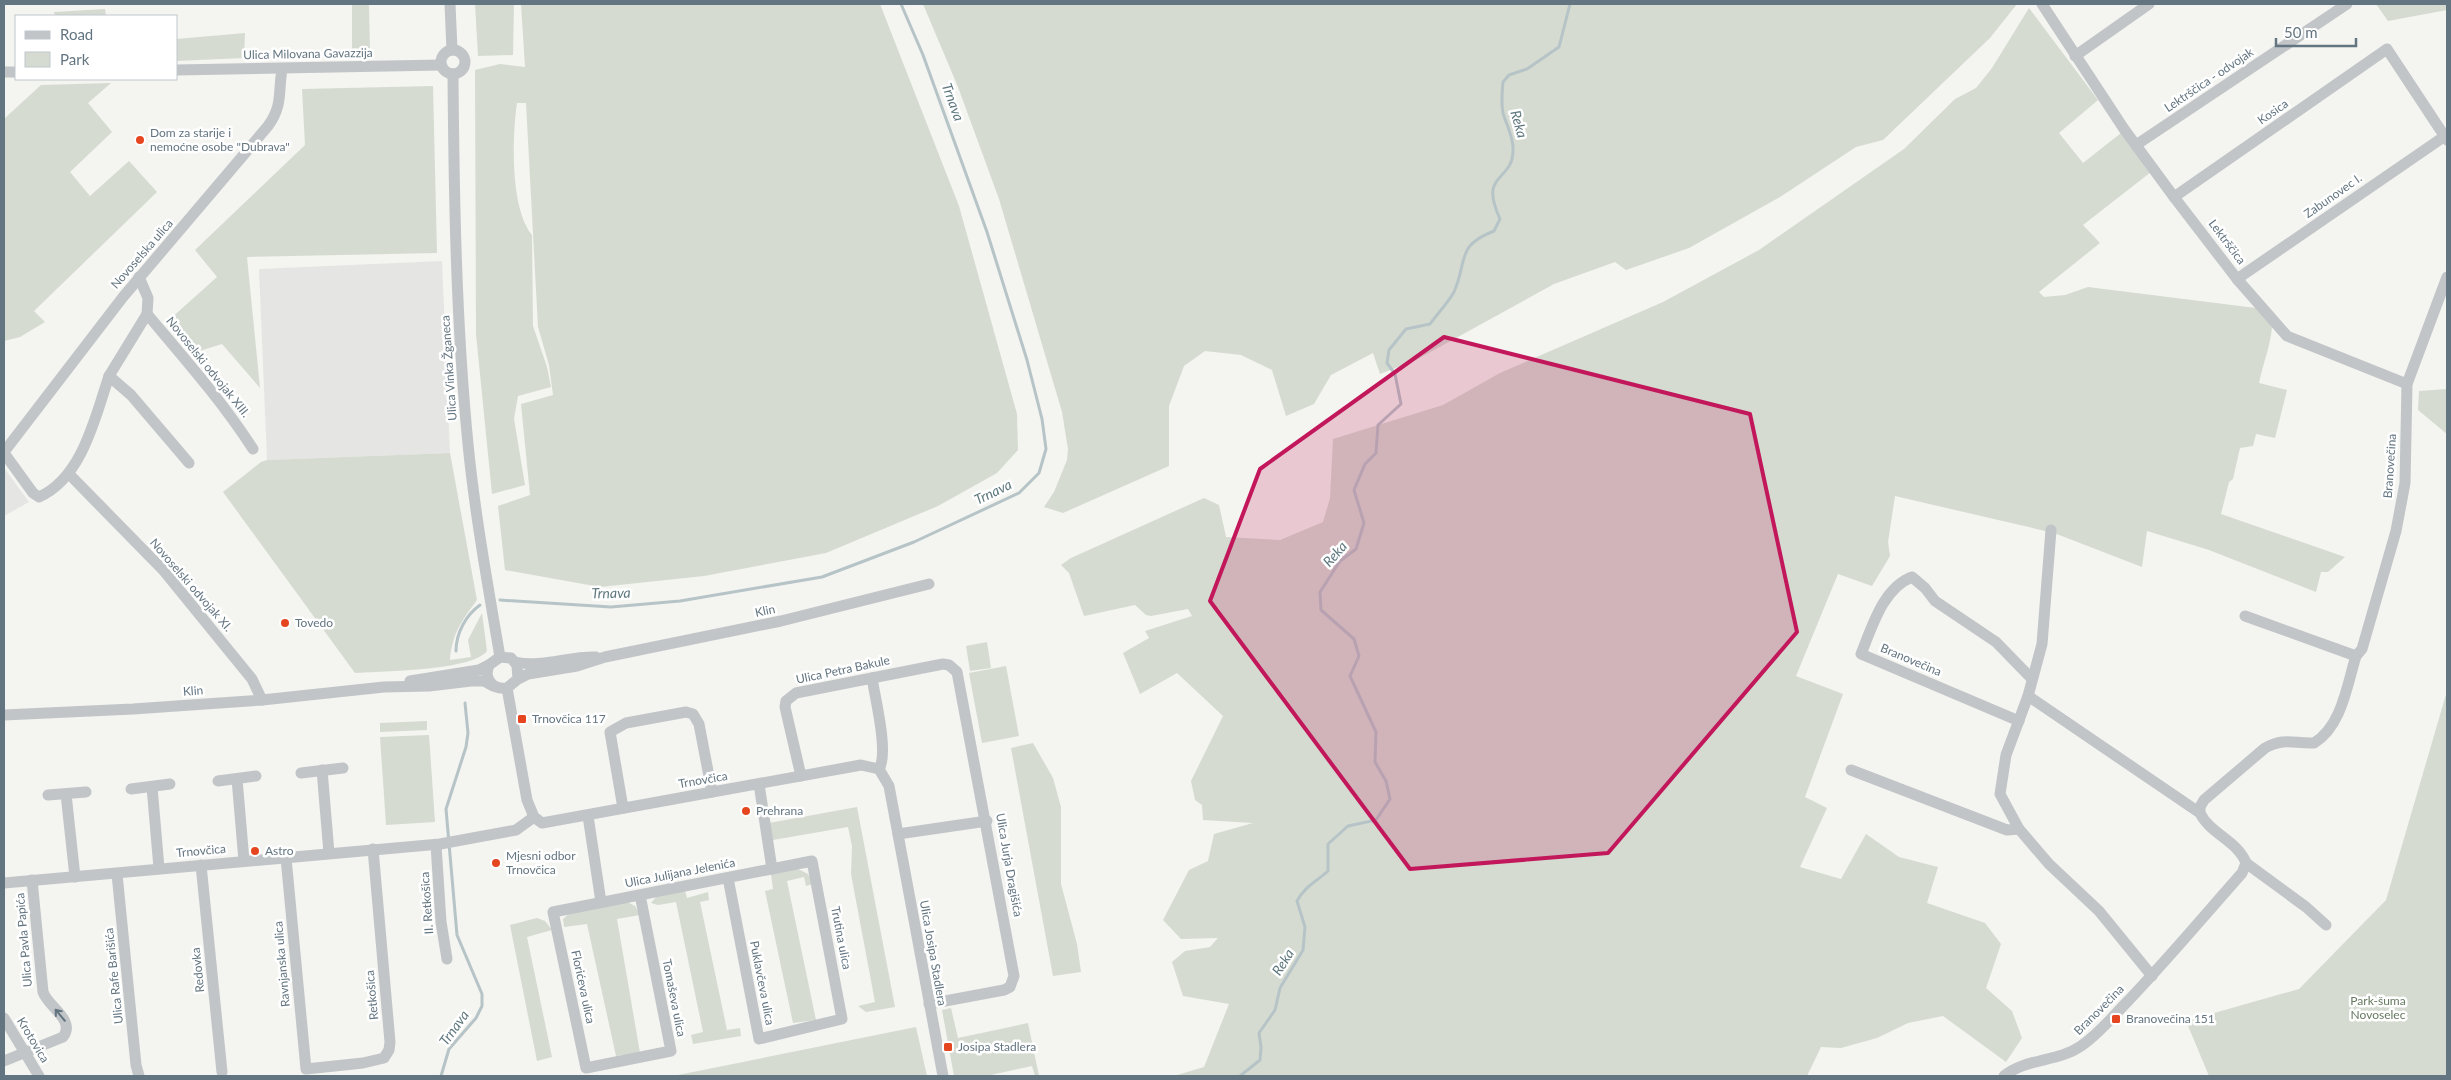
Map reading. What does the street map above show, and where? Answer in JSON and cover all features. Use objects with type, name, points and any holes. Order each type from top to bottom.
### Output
[{"type":"street","points":[[450,4],[452,50],[443,55],[441,65],[447,73],[453,74]]},
{"type":"street","name":"Lektrščica","points":[[2042,4],[2075,56],[2174,197],[2237,279],[2287,336],[2407,384]]},
{"type":"street","points":[[2075,56],[2149,4]]},
{"type":"street","name":"Lektrščica - odvojak","points":[[2136,145],[2347,4]]},
{"type":"street","name":"Kosica","points":[[2174,197],[2387,49],[2446,138]]},
{"type":"street","name":"Ulica Vinka Žganeca","points":[[452,50],[462,54],[465,62],[462,70],[453,74],[454,214],[461,350],[470,453],[500,657]]},
{"type":"street","name":"Ulica Milovana Gavazzija","points":[[178,70],[441,65]]},
{"type":"street","name":"Novoselska ulica","points":[[69,474],[50,492],[39,497],[33,493],[4,452],[139,277],[198,211],[276,113],[280,99],[282,69]]},
{"type":"street","name":"Zabunovec I.","points":[[2237,279],[2446,138]]},
{"type":"street","points":[[139,277],[148,298],[147,314]]},
{"type":"street","name":"Branovečina","points":[[2200,813],[2200,807],[2204,800],[2265,748],[2277,742],[2289,740],[2314,743],[2323,738],[2338,714],[2356,656],[2362,649],[2396,531],[2405,483],[2407,384],[2447,277]]},
{"type":"street","name":"Novoselski odvojak XIII.","points":[[69,474],[95,416],[109,376],[147,314],[212,392],[253,449]]},
{"type":"street","points":[[109,376],[131,395],[189,462]]},
{"type":"street","name":"Novoselski odvojak XI.","points":[[69,474],[164,571],[252,679],[262,700]]},
{"type":"street","points":[[2051,530],[2042,644],[2028,696],[2006,755],[2000,794],[2019,829],[2049,864],[2099,911],[2152,976]]},
{"type":"street","name":"Branovečina","points":[[2019,720],[1861,654],[1882,605],[1901,581],[1912,577],[1925,588],[1935,601],[1996,642],[2032,679]]},
{"type":"street","name":"Klin","points":[[518,679],[534,672],[577,666],[605,657],[781,621],[929,584]]},
{"type":"street","points":[[2245,616],[2356,656]]},
{"type":"street","points":[[500,657],[515,662],[519,670],[518,679],[507,688],[493,686],[488,678],[489,665],[500,657]]},
{"type":"street","name":"Klin","points":[[515,662],[537,664],[578,657],[605,657]]},
{"type":"street","name":"Ulica Petra Bakule","points":[[801,776],[785,707],[786,701],[796,693],[943,664],[953,667]]},
{"type":"street","name":"Klin","points":[[4,715],[134,709],[262,700],[384,687],[479,670],[489,665]]},
{"type":"street","name":"Ulica Jurja Dragišića","points":[[928,1004],[1004,990],[1013,982],[1014,976],[987,821],[959,678],[953,667]]},
{"type":"street","points":[[872,678],[883,752],[882,764],[878,769]]},
{"type":"street","name":"Klin","points":[[384,687],[429,686],[475,680],[493,686]]},
{"type":"street","points":[[507,688],[527,800],[534,817]]},
{"type":"street","points":[[2028,696],[2200,813],[2208,825],[2243,855],[2246,863],[2306,907],[2326,925]]},
{"type":"street","points":[[622,808],[610,732],[626,723],[686,712],[693,714],[699,724],[712,792]]},
{"type":"street","name":"Trnovčica","points":[[4,883],[372,849],[438,845],[516,830],[534,817],[542,824],[547,824],[622,808],[860,765],[878,769]]},
{"type":"street","points":[[301,773],[343,768]]},
{"type":"street","name":"Ulica Josipa Stadlera","points":[[878,769],[889,786],[928,1004],[943,1076]]},
{"type":"street","points":[[322,770],[329,853]]},
{"type":"street","points":[[1852,770],[2007,830],[2019,829]]},
{"type":"street","points":[[218,780],[256,776]]},
{"type":"street","name":"Trnovčica","points":[[237,779],[244,861]]},
{"type":"street","points":[[131,789],[170,784]]},
{"type":"street","points":[[758,784],[772,869]]},
{"type":"street","name":"Trnovčica","points":[[152,787],[160,868]]},
{"type":"street","points":[[48,795],[86,792]]},
{"type":"street","points":[[66,794],[75,877]]},
{"type":"street","points":[[588,816],[601,902]]},
{"type":"street","points":[[898,834],[987,821]]},
{"type":"street","name":"II. Retkošica","points":[[438,845],[440,922],[447,959]]},
{"type":"street","name":"Retkošica","points":[[306,1069],[378,1061],[389,1050],[372,849]]},
{"type":"street","name":"Ravnjanska ulica","points":[[286,858],[306,1069]]},
{"type":"street","name":"Ulica Julijana Jelenića","points":[[552,912],[812,861]]},
{"type":"street","name":"Trutina ulica","points":[[812,861],[842,1019]]},
{"type":"street","name":"Branovečina","points":[[2004,1076],[2018,1066],[2062,1056],[2081,1046],[2152,976],[2242,873],[2246,863]]},
{"type":"street","name":"Redovka","points":[[201,865],[222,1072]]},
{"type":"street","name":"Ulica Rafe Barišića","points":[[117,874],[136,1065],[139,1076]]},
{"type":"street","name":"Puklavčeva ulica","points":[[728,878],[759,1039],[842,1019]]},
{"type":"street","name":"Ulica Pavla Papića","points":[[4,1061],[63,1038],[66,1030],[65,1020],[45,998],[43,992],[32,880]]},
{"type":"street","name":"Tomaševa ulica","points":[[586,1068],[671,1051],[640,895]]},
{"type":"street","name":"Florićeva ulica","points":[[552,912],[586,1068]]},
{"type":"street","name":"Krotovica","points":[[4,1018],[39,1076]]},
{"type":"highlighted area","points":[[1444,337],[1750,414],[1797,632],[1608,853],[1410,869],[1210,601],[1260,469]]},
{"type":"shaded area","points":[[442,261],[450,453],[267,460],[259,269]]},
{"type":"shaded area","points":[[4,468],[29,502],[4,516]]},
{"type":"green space","points":[[352,4],[368,4],[369,6],[370,50],[352,50]]},
{"type":"green space","points":[[475,4],[514,4],[513,55],[478,56]]},
{"type":"green space","points":[[521,4],[880,4],[959,206],[1017,414],[1018,450],[997,473],[938,506],[826,553],[704,576],[600,587],[505,570],[498,506],[530,495],[521,404],[553,395],[549,365],[538,327],[526,103],[517,103],[514,134],[516,190],[525,223],[532,235],[533,326],[547,367],[551,387],[518,396],[514,419],[525,485],[492,494],[476,334],[475,70],[500,64],[525,67]]},
{"type":"green space","points":[[923,4],[2017,4],[1990,38],[1883,140],[1856,147],[1780,197],[1689,248],[1626,270],[1615,262],[1554,284],[1416,360],[1380,374],[1373,353],[1331,375],[1314,404],[1286,416],[1272,370],[1241,355],[1205,351],[1184,366],[1169,406],[1169,466],[1063,513],[1044,507],[1054,492],[1067,460],[1068,449],[1062,412],[999,199],[958,87]]},
{"type":"green space","points":[[2376,4],[2447,4],[2447,10],[2388,21]]},
{"type":"green space","points":[[2029,8],[2098,100],[2059,133],[2083,163],[2121,133],[2151,172],[2083,225],[2100,243],[2039,292],[2044,297],[2065,295],[2088,287],[2256,308],[2272,327],[2259,383],[2287,390],[2275,438],[2256,434],[2253,446],[2240,448],[2233,479],[2229,482],[2221,514],[2345,557],[2328,572],[2321,572],[2316,592],[2209,550],[2147,531],[2142,567],[2054,533],[1895,496],[1888,542],[1890,556],[1872,586],[1838,574],[1796,676],[1843,694],[1805,797],[1827,808],[1800,867],[1841,879],[1866,834],[1899,857],[1938,867],[1927,903],[1985,923],[2001,944],[1986,988],[2012,1011],[2022,1038],[2006,1062],[1943,1016],[1908,1023],[1877,1038],[1841,1048],[1821,1047],[1807,1076],[1174,1076],[1204,1067],[1229,1004],[1183,996],[1172,962],[1185,951],[1210,947],[1218,938],[1181,939],[1163,920],[1189,870],[1208,861],[1214,834],[1253,823],[1203,820],[1202,805],[1195,800],[1191,781],[1223,716],[1177,673],[1140,694],[1123,653],[1149,638],[1145,631],[1192,616],[1188,609],[1151,616],[1146,615],[1135,605],[1084,616],[1069,573],[1061,565],[1071,558],[1204,498],[1219,505],[1226,537],[1280,540],[1323,522],[1330,498],[1333,439],[1443,405],[1500,373],[1663,302],[1759,250],[1904,149],[1955,99],[1976,88],[1992,68]]},
{"type":"green space","points":[[105,9],[106,15],[55,15],[54,12]]},
{"type":"green space","points":[[245,33],[244,58],[178,61],[178,39]]},
{"type":"green space","points":[[111,83],[88,103],[112,132],[70,172],[90,196],[129,161],[157,192],[34,311],[45,322],[20,337],[4,341],[4,119],[41,85]]},
{"type":"green space","points":[[433,86],[437,253],[247,257],[260,388],[222,344],[196,352],[169,320],[217,277],[195,250],[305,145],[302,89]]},
{"type":"green space","points":[[2447,389],[2447,434],[2418,410],[2419,391]]},
{"type":"green space","points":[[450,453],[477,600],[455,635],[450,660],[471,657],[468,640],[482,613],[487,651],[478,658],[446,666],[355,673],[223,492],[261,462],[267,460]]},
{"type":"green space","points":[[987,642],[991,668],[970,671],[966,646]]},
{"type":"green space","points":[[1006,666],[1019,736],[982,743],[969,673]]},
{"type":"green space","name":"Park-šuma Novoselec","points":[[2447,691],[2447,1076],[2209,1076],[2186,1021],[2299,989],[2386,900]]},
{"type":"green space","points":[[427,721],[427,730],[380,732],[380,723]]},
{"type":"green space","points":[[429,735],[435,822],[386,825],[380,737]]},
{"type":"green space","points":[[1033,743],[1053,778],[1061,807],[1061,884],[1077,944],[1081,972],[1053,976],[1011,748]]},
{"type":"green space","points":[[857,807],[895,1007],[866,1012],[858,1006],[875,1002],[851,874],[852,846],[848,827],[773,840],[769,823]]},
{"type":"green space","points":[[798,869],[808,874],[813,884],[806,886],[804,877],[787,881],[816,1020],[793,1023],[765,891],[773,889],[771,874]]},
{"type":"green space","points":[[685,891],[687,898],[708,892],[709,900],[700,902],[727,1030],[740,1028],[741,1036],[693,1044],[691,1035],[703,1032],[676,902],[658,905],[651,903],[656,897]]},
{"type":"green space","points":[[627,902],[635,906],[640,915],[617,919],[640,1053],[616,1056],[587,924],[564,927],[563,919],[571,912]]},
{"type":"green space","points":[[537,918],[545,921],[552,930],[527,937],[552,1057],[537,1061],[510,925]]},
{"type":"green space","points":[[951,1008],[958,1038],[1028,1023],[1039,1076],[1035,1076],[1032,1066],[986,1076],[954,1076],[942,1010]]},
{"type":"green space","points":[[916,1027],[927,1076],[673,1076]]},
{"type":"waterway","name":"Trnava","points":[[500,600],[611,607],[680,601],[822,577],[914,542],[1019,493],[1039,473],[1046,449],[1042,419],[1027,360],[987,232],[923,55],[901,4]]},
{"type":"waterway","name":"Reka","points":[[1240,1076],[1260,1060],[1259,1033],[1275,1010],[1280,988],[1303,950],[1305,927],[1297,901],[1307,888],[1328,871],[1328,844],[1348,826],[1376,820],[1390,799],[1386,781],[1375,762],[1376,732],[1350,676],[1359,656],[1354,639],[1321,610],[1320,592],[1340,561],[1356,549],[1364,523],[1354,490],[1365,464],[1376,453],[1378,425],[1401,404],[1395,374],[1387,363],[1389,350],[1406,329],[1430,324],[1454,292],[1468,249],[1473,242],[1494,231],[1500,219],[1494,204],[1494,185],[1508,168],[1512,160],[1513,150],[1511,136],[1502,109],[1503,82],[1509,75],[1527,69],[1559,47],[1570,4]]},
{"type":"waterway","name":"Trnava","points":[[456,651],[456,644],[463,625],[470,614],[480,605]]},
{"type":"waterway","name":"Trnava","points":[[441,1076],[449,1049],[476,1018],[482,1006],[482,994],[457,935],[446,809],[466,747],[468,733],[465,703]]},
{"type":"place","name":"Dom za starije i nemoćne osobe \"Dubrava\"","points":[[140,140]]},
{"type":"place","name":"Tovedo","points":[[285,623]]},
{"type":"place","name":"Trnovčica 117","points":[[522,719]]},
{"type":"place","name":"Prehrana","points":[[746,811]]},
{"type":"place","name":"Astro","points":[[255,851]]},
{"type":"place","name":"Mjesni odbor Trnovčica","points":[[496,863]]},
{"type":"place","name":"Branovečina 151","points":[[2116,1019]]},
{"type":"place","name":"Josipa Stadlera","points":[[948,1047]]}]
